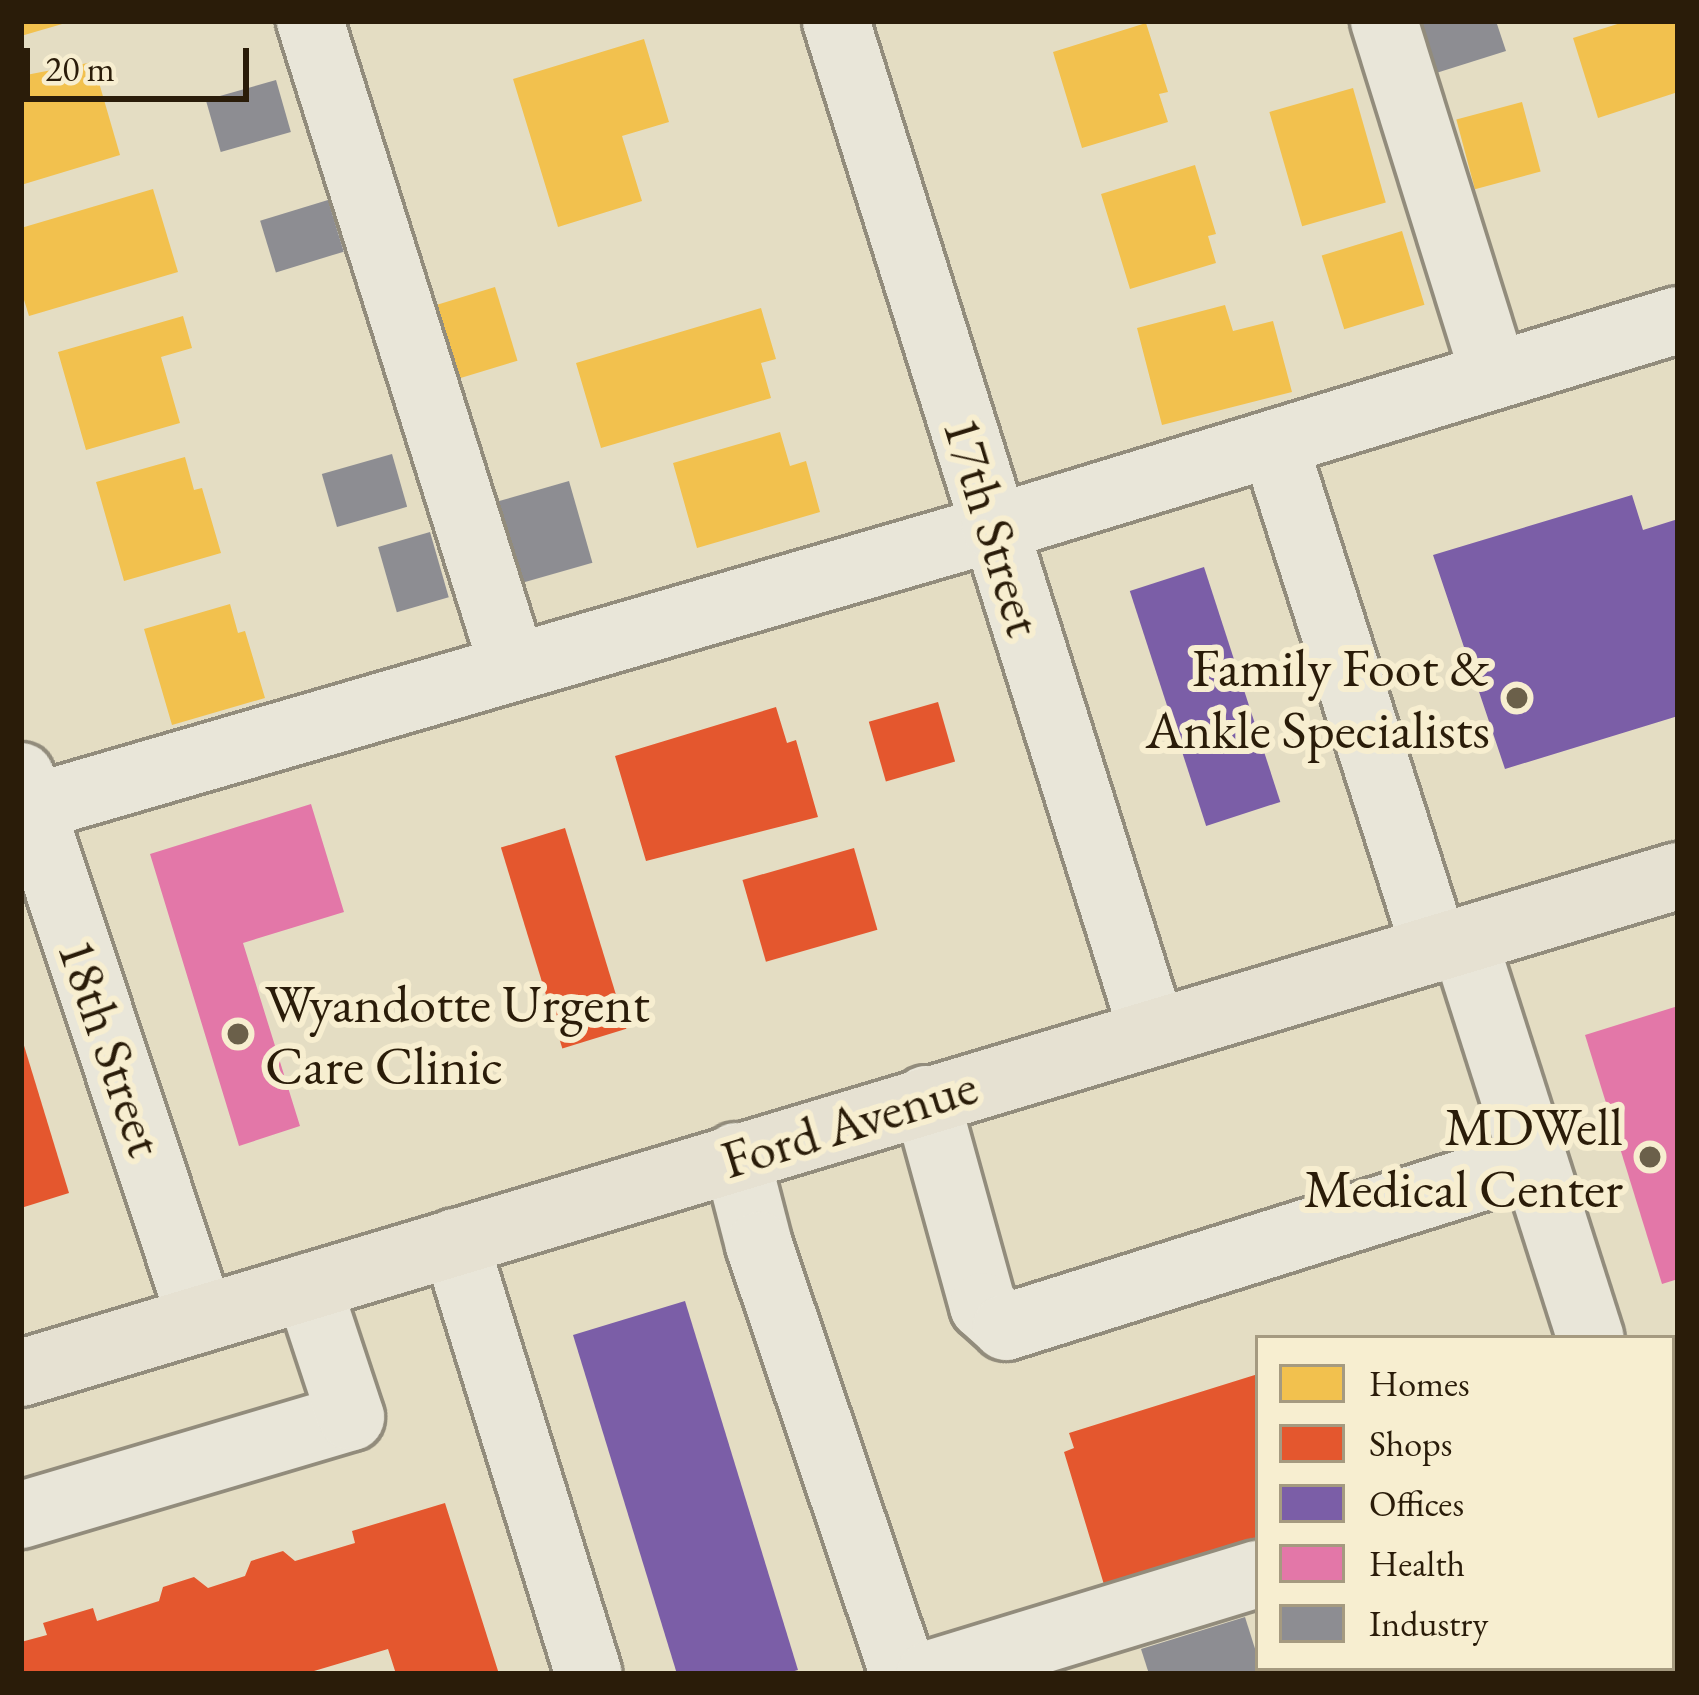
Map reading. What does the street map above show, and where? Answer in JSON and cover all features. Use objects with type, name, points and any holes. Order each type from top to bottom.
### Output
[{"type":"main road","name":"Ford Avenue","points":[[21,1373],[1152,1030],[1678,876]]},
{"type":"street","points":[[310,21],[513,667]]},
{"type":"street","name":"17th Street","points":[[836,21],[1152,1030]]},
{"type":"street","points":[[1384,21],[1494,375]]},
{"type":"street","points":[[24,798],[513,667],[994,528],[1678,320]]},
{"type":"street","points":[[1274,442],[1449,945],[1534,1160],[1591,1335]]},
{"type":"street","name":"18th Street","points":[[24,798],[201,1319]]},
{"type":"street","points":[[926,1099],[983,1306],[1006,1328],[1534,1160]]},
{"type":"street","points":[[736,1156],[759,1245],[903,1674]]},
{"type":"street","points":[[455,1242],[589,1674]]},
{"type":"street","points":[[21,1515],[351,1417],[308,1287]]},
{"type":"street","points":[[930,1674],[1114,1647],[1255,1576]]},
{"type":"building: Homes","points":[[21,21],[69,21],[69,22],[21,36]]},
{"type":"building: Homes","points":[[1627,21],[1678,21],[1678,92],[1598,118],[1573,38]]},
{"type":"building: Homes","points":[[1146,23],[1168,92],[1159,94],[1168,122],[1082,148],[1053,52]]},
{"type":"building: Homes","points":[[644,39],[669,122],[622,136],[642,201],[558,227],[513,79]]},
{"type":"building: Homes","points":[[93,62],[120,155],[21,185],[21,76]]},
{"type":"building: Homes","points":[[1353,88],[1386,202],[1302,226],[1269,112]]},
{"type":"building: Homes","points":[[1522,102],[1541,172],[1475,189],[1456,120]]},
{"type":"building: Homes","points":[[1195,165],[1216,234],[1208,236],[1216,263],[1130,289],[1101,194]]},
{"type":"building: Homes","points":[[153,189],[178,272],[29,316],[21,290],[21,228]]},
{"type":"building: Homes","points":[[1402,231],[1425,305],[1344,329],[1322,256]]},
{"type":"building: Homes","points":[[495,287],[518,361],[452,381],[429,307]]},
{"type":"building: Homes","points":[[1225,305],[1233,331],[1273,321],[1292,392],[1162,425],[1137,328]]},
{"type":"building: Homes","points":[[761,308],[776,359],[761,363],[771,398],[601,448],[576,363]]},
{"type":"building: Homes","points":[[183,316],[192,348],[161,357],[180,423],[86,450],[58,352]]},
{"type":"building: Homes","points":[[780,432],[790,466],[806,461],[820,512],[697,548],[673,463]]},
{"type":"building: Homes","points":[[185,457],[194,490],[202,488],[221,553],[124,581],[96,482]]},
{"type":"building: Homes","points":[[230,604],[238,633],[245,631],[265,698],[172,725],[144,629]]},
{"type":"building: Shops","points":[[938,702],[955,762],[886,781],[869,722]]},
{"type":"building: Shops","points":[[776,707],[787,743],[796,740],[818,817],[646,861],[615,756]]},
{"type":"building: Shops","points":[[565,828],[626,1029],[562,1048],[501,848]]},
{"type":"building: Shops","points":[[854,848],[877,930],[766,962],[742,880]]},
{"type":"building: Shops","points":[[21,1040],[69,1193],[21,1208]]},
{"type":"building: Shops","points":[[1255,1375],[1255,1542],[1105,1588],[1064,1452],[1074,1448],[1069,1433]]},
{"type":"building: Shops","points":[[445,1503],[499,1674],[396,1674],[388,1649],[304,1674],[21,1674],[21,1642],[47,1635],[43,1623],[93,1608],[97,1621],[159,1601],[163,1587],[194,1577],[208,1588],[245,1576],[251,1561],[283,1551],[295,1561],[355,1543],[352,1531]]},
{"type":"building: Offices","points":[[1632,495],[1643,530],[1678,519],[1678,716],[1505,769],[1433,555]]},
{"type":"building: Offices","points":[[1204,567],[1280,802],[1206,826],[1130,591]]},
{"type":"building: Offices","points":[[685,1301],[798,1670],[784,1674],[677,1674],[573,1335]]},
{"type":"building: Health","name":"Wyandotte Urgent Care Clinic","points":[[311,804],[344,912],[243,943],[300,1126],[239,1146],[150,854]]},
{"type":"building: Health","name":"MDWell Medical Center","points":[[1678,1006],[1678,1279],[1662,1284],[1585,1035]]},
{"type":"building: Industry","points":[[1416,21],[1496,21],[1506,51],[1433,74]]},
{"type":"building: Industry","points":[[276,80],[291,132],[221,152],[206,100]]},
{"type":"building: Industry","points":[[328,200],[344,252],[276,272],[260,221]]},
{"type":"building: Industry","points":[[392,454],[407,507],[337,527],[322,474]]},
{"type":"building: Industry","points":[[569,481],[592,563],[515,585],[491,503]]},
{"type":"building: Industry","points":[[430,532],[449,597],[397,612],[378,547]]},
{"type":"building: Industry","points":[[1245,1617],[1255,1649],[1255,1671],[1263,1674],[1149,1674],[1141,1649]]},
{"type":"place","name":"Family Foot & Ankle Specialists","points":[[1517,698]]},
{"type":"place","name":"Wyandotte Urgent Care Clinic","points":[[238,1034]]},
{"type":"place","name":"MDWell Medical Center","points":[[1650,1157]]}]
